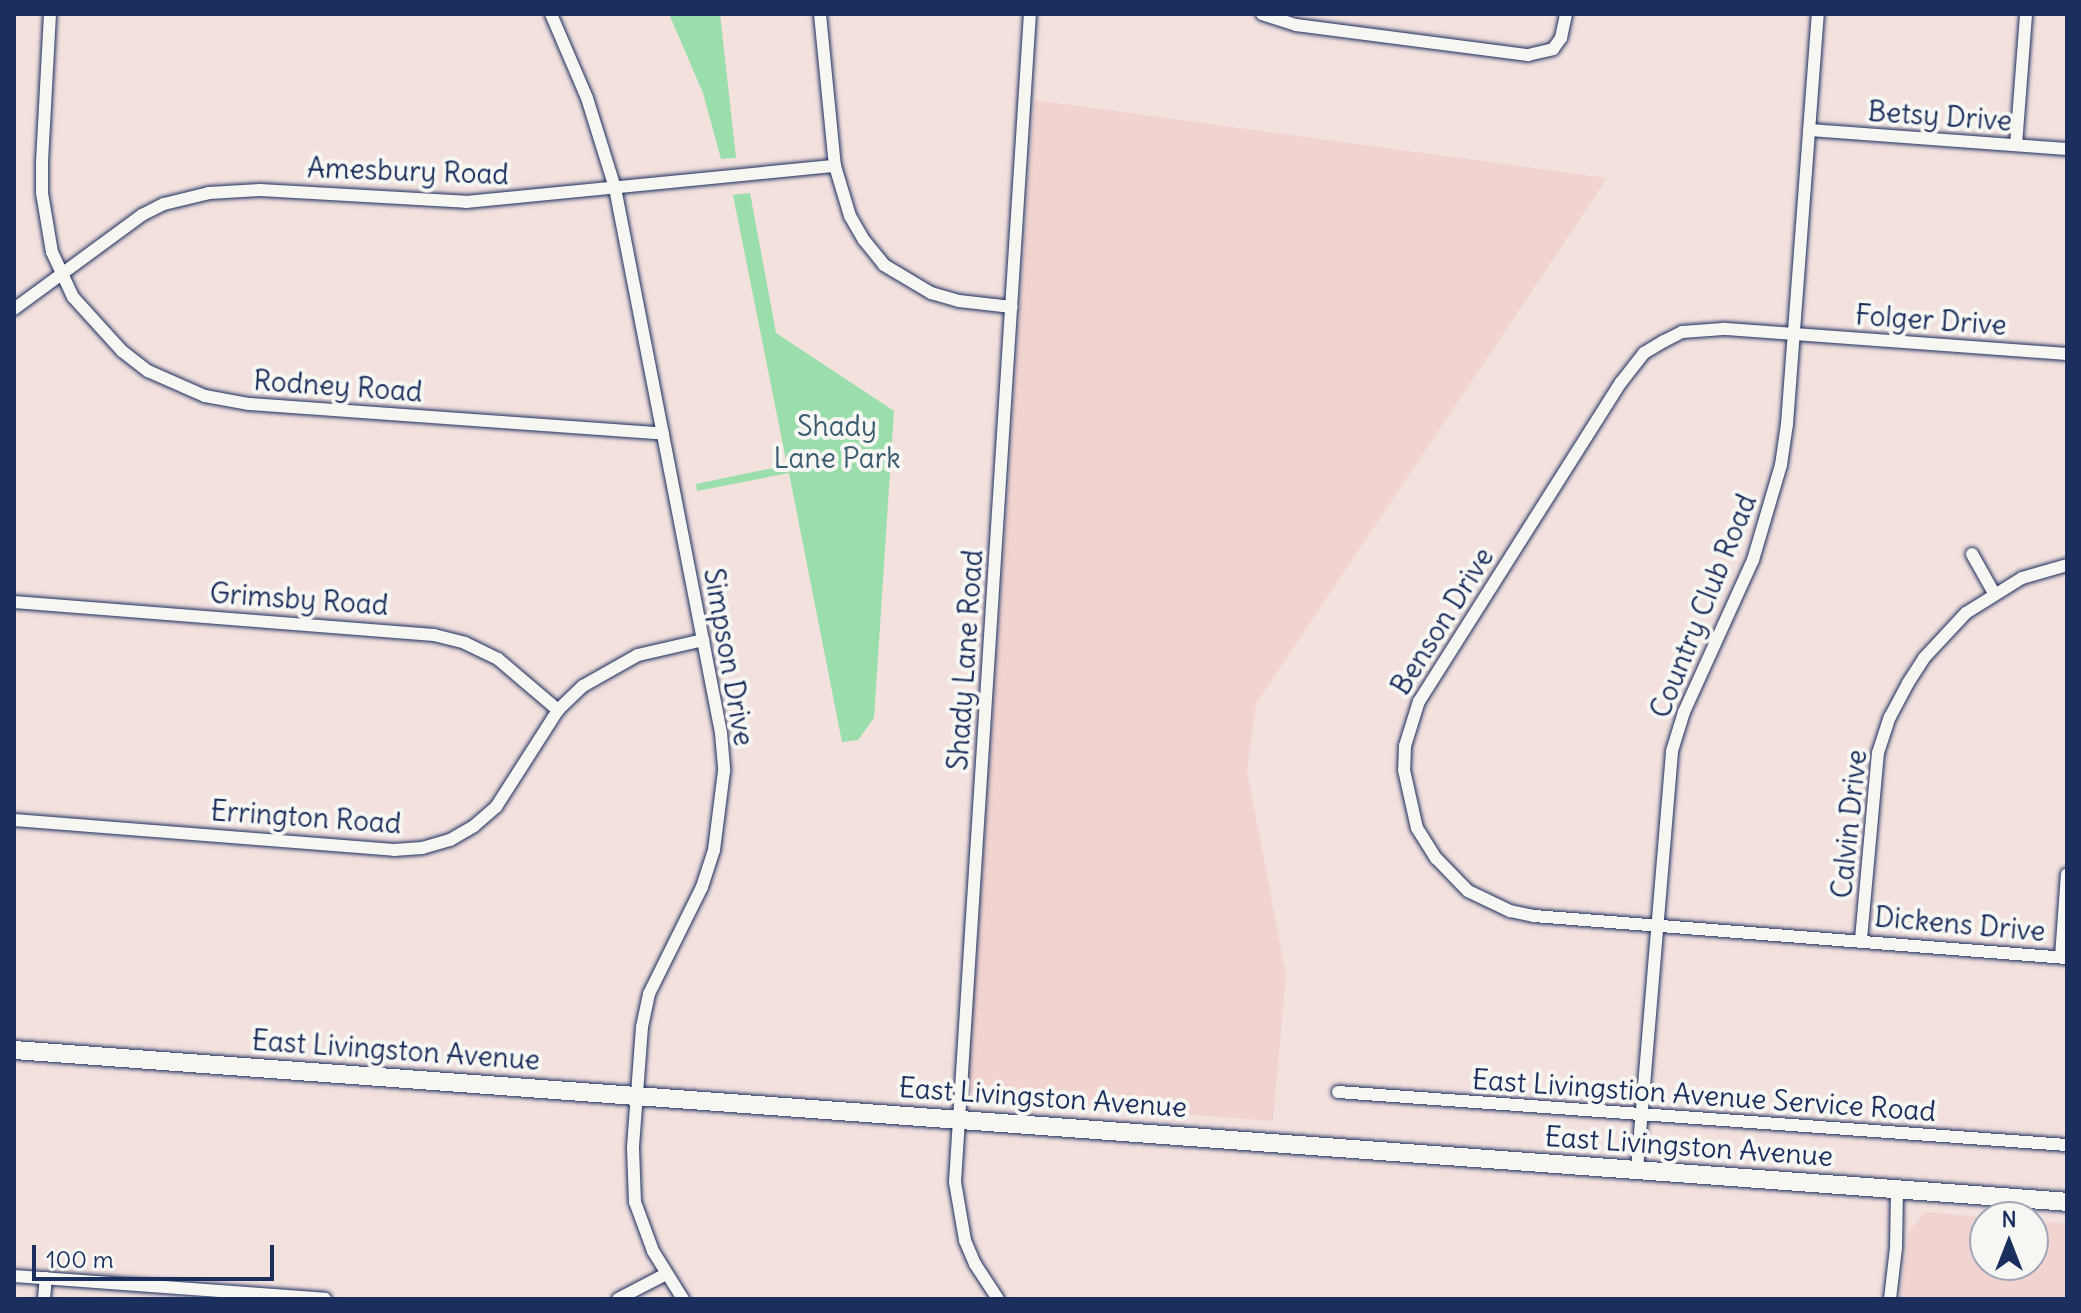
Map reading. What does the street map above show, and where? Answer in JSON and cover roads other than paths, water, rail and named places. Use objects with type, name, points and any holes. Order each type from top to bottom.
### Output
[{"type":"main road","name":"East Livingston Avenue","points":[[14,1050],[2067,1202]]},
{"type":"street","name":"Rodney Road","points":[[50,14],[42,193],[52,252],[73,297],[122,351],[148,371],[205,396],[249,404],[663,434]]},
{"type":"street","name":"Simpson Drive","points":[[551,14],[587,98],[615,188],[721,733],[724,771],[714,850],[702,887],[649,994],[642,1027],[633,1148],[635,1202],[653,1251],[683,1299]]},
{"type":"street","points":[[820,14],[835,166],[850,216],[884,265],[931,293],[959,301],[1012,307]]},
{"type":"street","name":"Shady Lane Road","points":[[998,1299],[975,1264],[957,1211],[958,1119],[1030,14]]},
{"type":"street","points":[[1262,14],[1296,25],[1528,55],[1553,49],[1561,38],[1566,14]]},
{"type":"street","name":"Country Club Road","points":[[1637,1169],[1672,751],[1684,712],[1736,602],[1772,499],[1787,424],[1818,14]]},
{"type":"street","points":[[2016,145],[2026,14]]},
{"type":"street","name":"Betsy Drive","points":[[1809,130],[2067,149]]},
{"type":"street","name":"Amesbury Road","points":[[14,309],[142,215],[164,204],[209,193],[260,190],[466,202],[835,166]]},
{"type":"street","name":"Benson Drive","points":[[1658,924],[1534,916],[1510,911],[1468,891],[1436,858],[1417,828],[1406,789],[1405,746],[1419,701],[1621,382],[1644,353],[1682,332],[1703,328],[1792,335]]},
{"type":"street","name":"Folger Drive","points":[[1792,335],[2067,354]]},
{"type":"street","points":[[1972,554],[1994,593]]},
{"type":"street","name":"Calvin Drive","points":[[1861,939],[1873,777],[1890,717],[1924,658],[1966,613],[2022,578],[2067,565]]},
{"type":"street","name":"Grimsby Road","points":[[14,602],[434,635],[465,643],[498,659],[558,710]]},
{"type":"street","name":"Errington Road","points":[[14,820],[394,850],[422,848],[450,840],[474,826],[496,807],[558,710],[610,668],[638,655],[703,640]]},
{"type":"street","points":[[2064,957],[2067,874]]},
{"type":"street","name":"Dickens Drive","points":[[1658,924],[2064,957]]},
{"type":"street","name":"East Livingstion Avenue Service Road","points":[[1338,1092],[2067,1145]]},
{"type":"street","points":[[1890,1299],[1896,1248],[1897,1190]]},
{"type":"street","points":[[618,1299],[666,1274]]},
{"type":"street","points":[[14,1276],[325,1299]]},
{"type":"street","points":[[44,1299],[46,1278]]},
{"type":"park label","name":"Shady Lane Park","points":[[837,442]]}]
